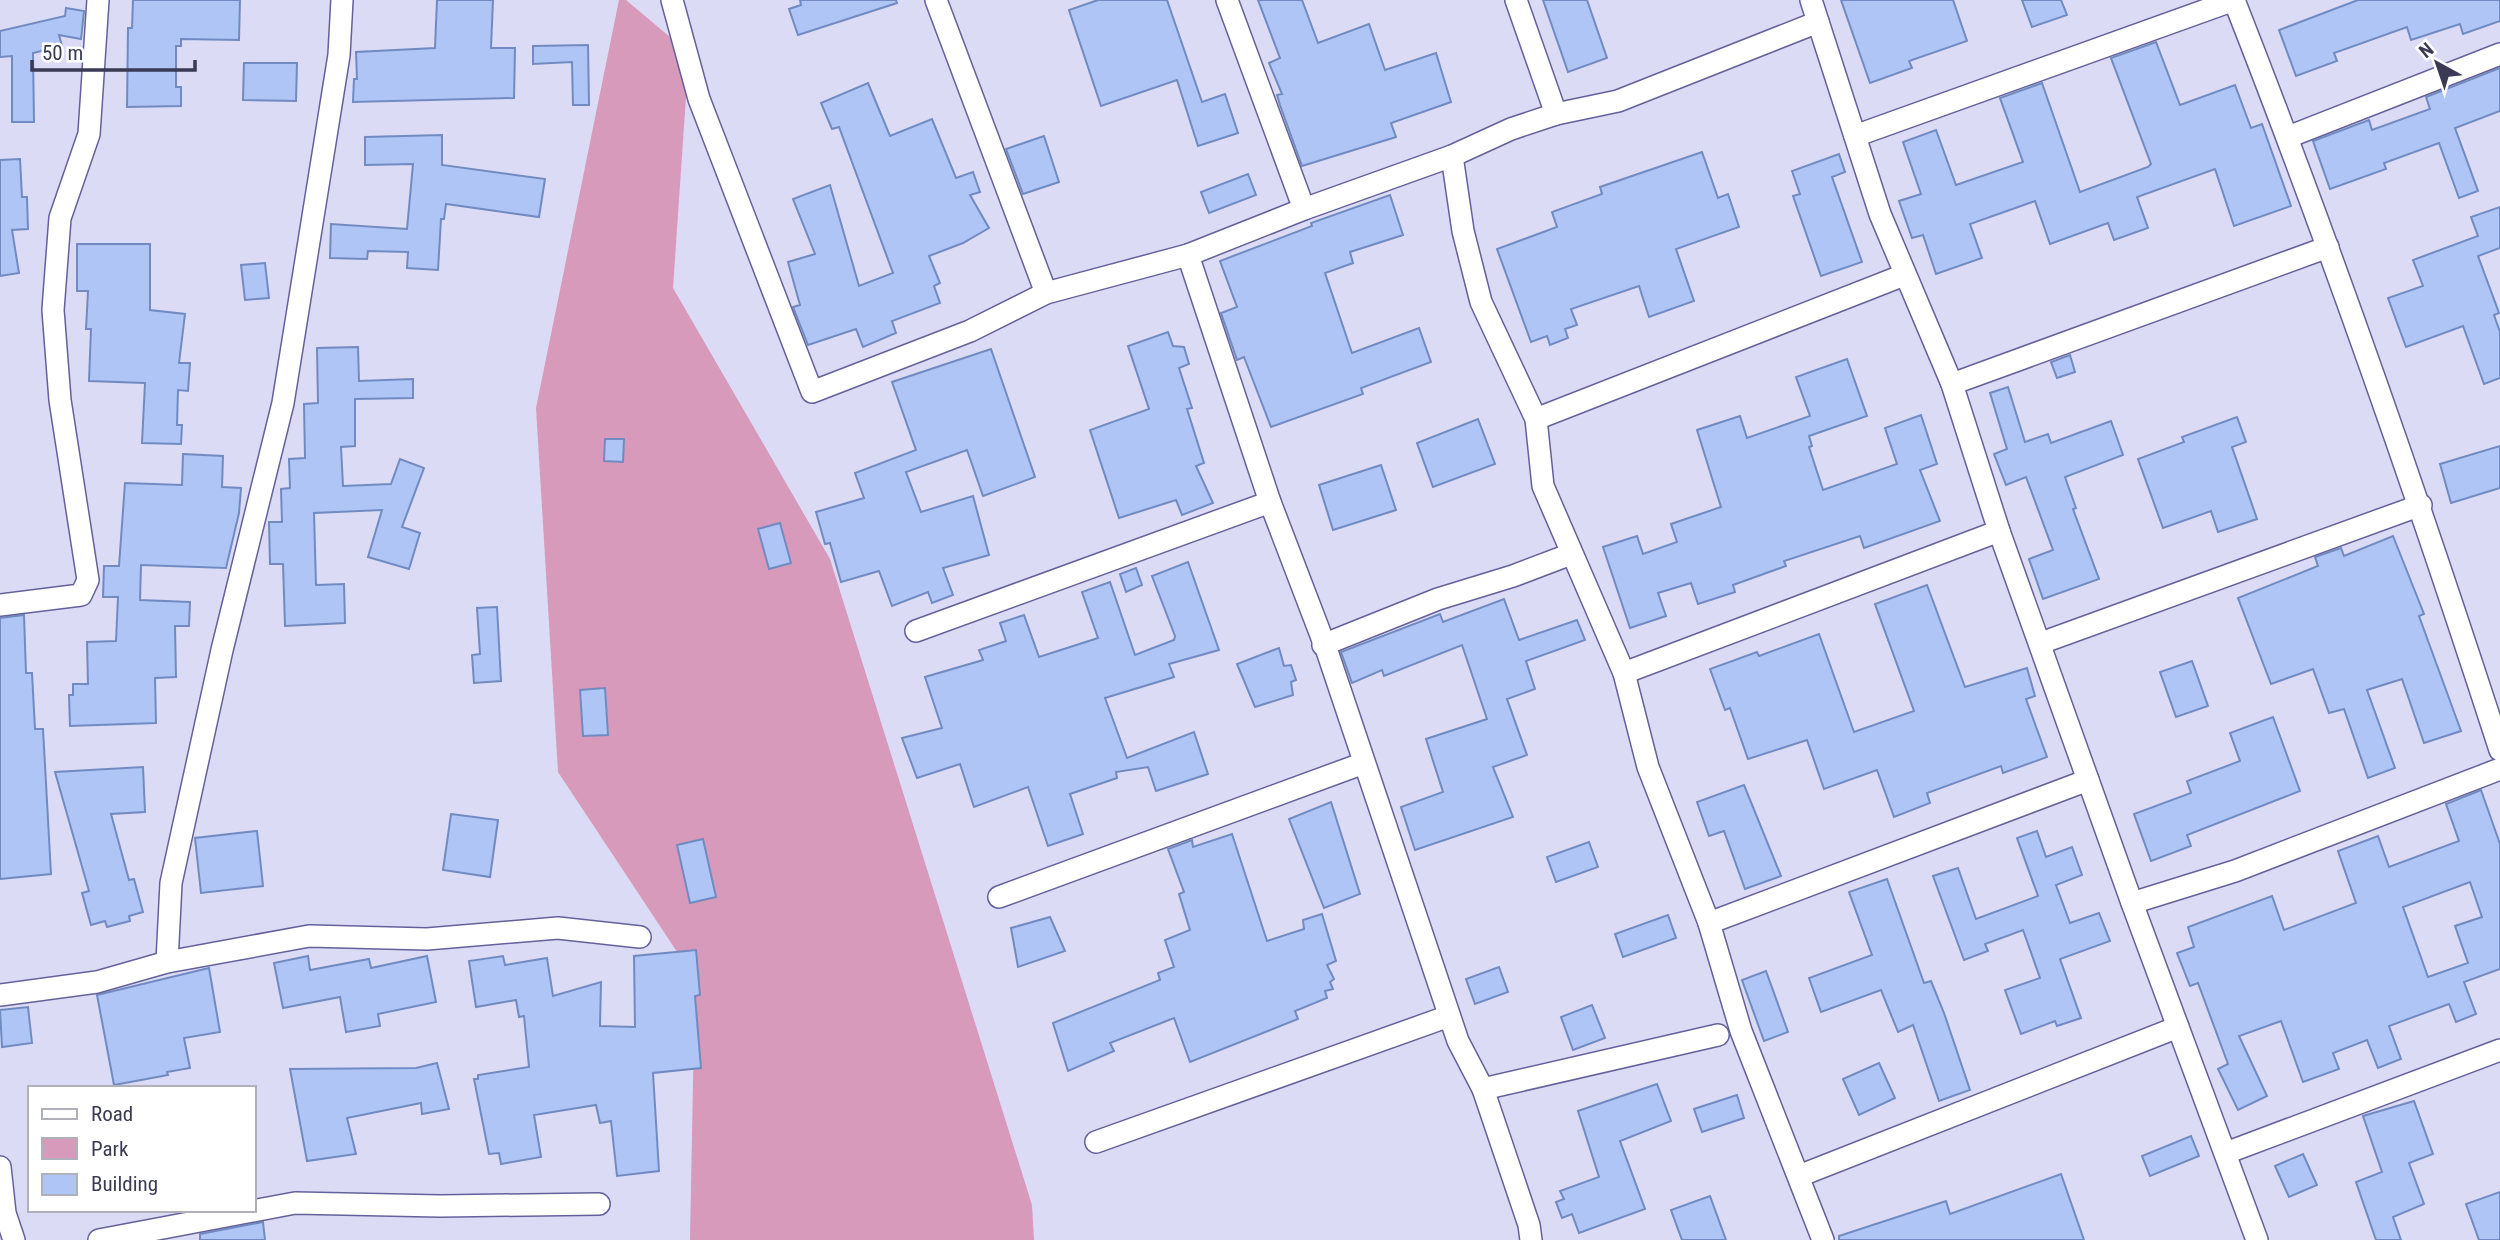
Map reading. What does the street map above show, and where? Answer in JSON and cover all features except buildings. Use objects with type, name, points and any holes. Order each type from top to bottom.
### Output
[{"type":"street","points":[[0,605],[81,596],[88,580],[60,400],[53,310],[60,218],[89,134],[98,0]]},
{"type":"street","points":[[167,962],[171,883],[222,650],[283,403],[339,55],[342,0]]},
{"type":"street","points":[[673,0],[699,99],[812,392],[970,331],[1046,293],[1188,255],[1304,209],[1452,156],[1511,129],[1556,114],[1618,101],[1818,22]]},
{"type":"street","points":[[936,0],[1046,293]]},
{"type":"street","points":[[1227,0],[1304,209]]},
{"type":"street","points":[[1516,0],[1556,114]]},
{"type":"street","points":[[1811,0],[1904,275],[1952,384],[1999,531],[2132,903],[2257,1240]]},
{"type":"street","points":[[1855,136],[2234,0],[2288,137],[2421,505],[2500,750]]},
{"type":"street","points":[[2288,137],[2500,54]]},
{"type":"street","points":[[1452,156],[1463,231],[1481,302],[1535,419],[1543,485],[1624,673],[1648,767],[1709,923],[1741,1031],[1823,1240]]},
{"type":"street","points":[[1952,384],[2328,247]]},
{"type":"street","points":[[1188,255],[1270,502],[1323,645],[1449,1016],[1483,1089],[1529,1225],[1531,1240]]},
{"type":"street","points":[[1535,419],[1904,275]]},
{"type":"street","points":[[916,631],[1270,502]]},
{"type":"street","points":[[2041,643],[2421,505]]},
{"type":"street","points":[[1624,673],[1999,531]]},
{"type":"street","points":[[1323,645],[1438,599],[1513,576],[1571,554]]},
{"type":"street","points":[[999,897],[1364,763]]},
{"type":"street","points":[[2132,903],[2235,871],[2500,769]]},
{"type":"street","points":[[1709,923],[2088,780]]},
{"type":"street","points":[[0,995],[97,982],[167,962],[309,936],[427,939],[558,928],[640,937]]},
{"type":"street","points":[[1096,1143],[1449,1016]]},
{"type":"street","points":[[1799,1176],[2178,1027]]},
{"type":"street","points":[[1483,1089],[1718,1035]]},
{"type":"street","points":[[2226,1153],[2500,1050]]},
{"type":"street","points":[[0,1167],[2,1214],[14,1240]]},
{"type":"street","points":[[256,1210],[295,1203],[440,1206],[599,1204]]},
{"type":"street","points":[[99,1240],[247,1212]]},
{"type":"green space","points":[[619,0],[626,0],[689,53],[673,288],[830,559],[1032,1205],[1034,1240],[690,1240],[695,979],[558,772],[536,408]]}]
